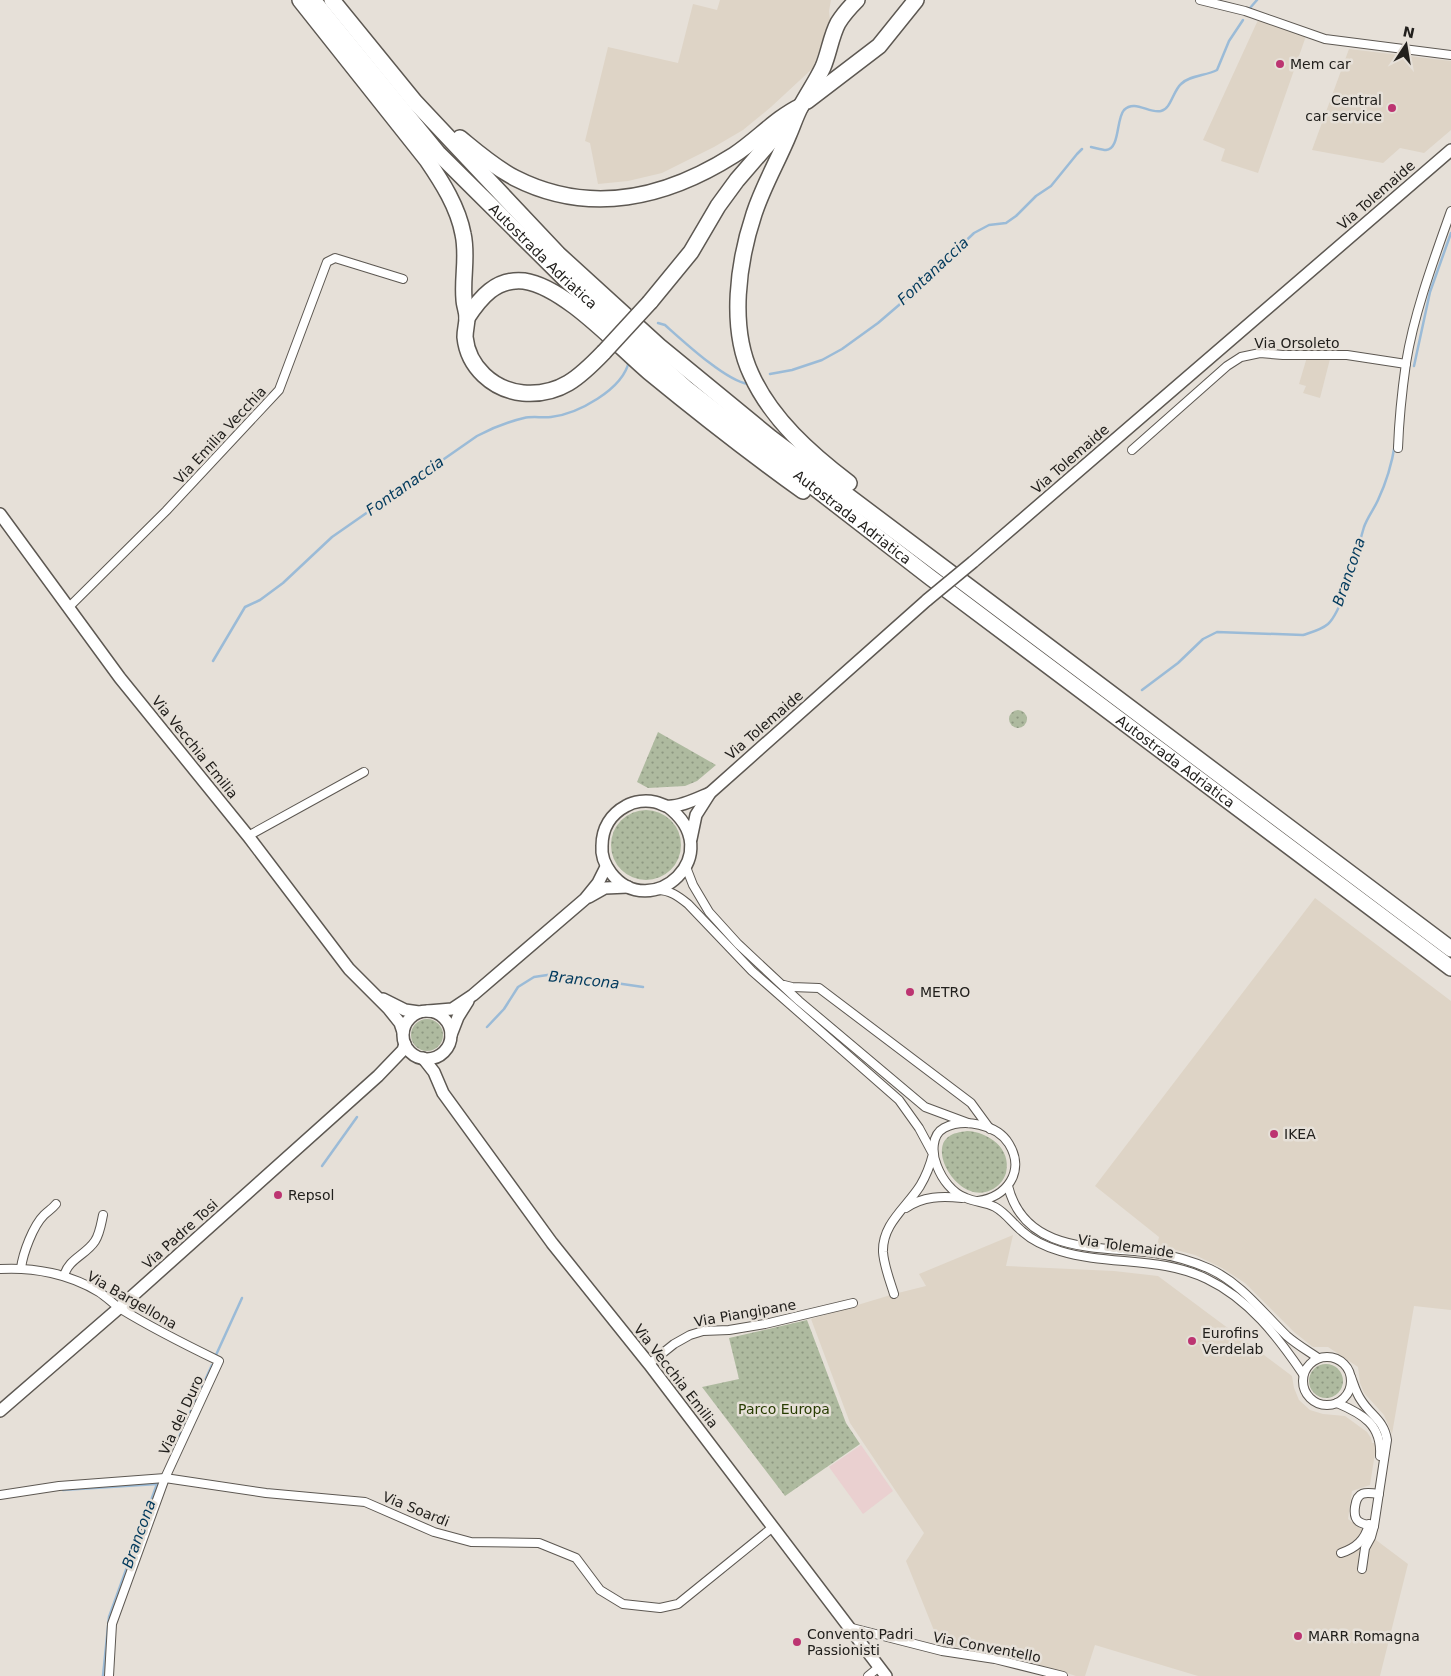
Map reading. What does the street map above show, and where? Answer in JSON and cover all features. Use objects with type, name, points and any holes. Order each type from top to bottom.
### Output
[{"type":"highway","points":[[300,0],[427,160],[447,192],[458,215],[464,239],[466,263],[464,298],[467,318],[465,336],[471,358],[483,376],[501,387],[509,390],[536,393],[544,393],[561,387],[578,378],[604,352],[650,302],[691,252],[718,206],[737,180],[801,106],[879,46],[916,0]]},
{"type":"highway","name":"Autostrada Adriatica","points":[[313,0],[438,153],[565,279],[687,389],[931,578],[1451,968]]},
{"type":"highway","name":"Autostrada Adriatica","points":[[332,0],[415,102],[558,254],[658,346],[771,438],[1451,949]]},
{"type":"highway","points":[[857,0],[838,23],[823,67],[801,106],[757,204],[747,238],[742,261],[738,299],[740,337],[750,374],[777,414],[808,449],[835,473],[1011,610],[1038,637]]},
{"type":"highway","points":[[415,102],[486,160],[507,174],[544,190],[576,198],[594,199],[613,199],[648,194],[691,179],[733,155],[762,135],[788,112],[801,106]]},
{"type":"highway","points":[[467,318],[482,296],[504,283],[524,281],[550,290],[578,310],[647,370],[735,442],[827,509],[931,578]]},
{"type":"main road","name":"Via Tolemaide","points":[[686,867],[691,853],[691,839],[696,815],[710,793],[928,600],[1451,150]]},
{"type":"main road","name":"Via Vecchia Emilia","points":[[0,514],[120,678],[248,836],[349,969],[388,1008],[400,1023],[404,1038]]},
{"type":"main road","name":"Via Tolemaide","points":[[606,866],[601,852],[602,836],[608,822],[628,804],[641,801],[667,806],[688,802],[710,793]]},
{"type":"main road","points":[[667,806],[678,814],[687,826],[691,839]]},
{"type":"main road","points":[[606,866],[615,879],[629,887],[642,891],[655,890],[668,885],[686,867]]},
{"type":"main road","points":[[378,1076],[411,1057],[432,1058],[442,1053],[448,1045],[463,1007],[473,996],[585,899],[598,883],[606,866]]},
{"type":"main road","points":[[585,899],[605,888],[629,887]]},
{"type":"main road","points":[[373,994],[393,1005],[412,1012],[437,1013],[448,1024],[450,1036]]},
{"type":"main road","points":[[378,1076],[403,1050],[406,1023],[410,1018],[424,1012],[452,1009],[473,996]]},
{"type":"main road","points":[[404,1038],[412,1053],[421,1057]]},
{"type":"main road","points":[[442,1053],[441,1071],[444,1093]]},
{"type":"main road","name":"Via Vecchia Emilia","points":[[421,1057],[434,1072],[444,1093],[552,1244],[649,1364],[882,1671]]},
{"type":"main road","name":"Via Padre Tosi","points":[[0,1411],[120,1308],[378,1076]]},
{"type":"street","points":[[1200,0],[1245,10],[1325,38],[1451,55]]},
{"type":"street","points":[[1398,448],[1406,364],[1436,252],[1451,211]]},
{"type":"street","name":"Via Emilia Vecchia","points":[[69,607],[166,511],[279,390],[327,262],[335,258],[402,279]]},
{"type":"street","name":"Via Orsoleto","points":[[1132,450],[1227,366],[1240,357],[1260,352],[1282,355],[1347,355],[1406,364]]},
{"type":"street","points":[[248,836],[364,772]]},
{"type":"street","points":[[686,867],[693,885],[709,912],[738,944],[845,1041],[925,1107],[990,1129],[1004,1138],[1014,1153],[1015,1164],[1013,1176],[1008,1186]]},
{"type":"street","points":[[655,890],[666,890],[677,895],[688,904],[752,971],[899,1100],[919,1128],[933,1154],[941,1176],[956,1193],[966,1199]]},
{"type":"street","points":[[782,984],[792,987],[819,988],[971,1103],[990,1129]]},
{"type":"street","points":[[894,1294],[883,1252],[885,1238],[890,1225],[919,1188],[929,1169],[934,1144],[939,1132],[955,1125],[969,1123]]},
{"type":"street","name":"Via Tolemaide","points":[[978,1201],[1000,1194],[1008,1186]]},
{"type":"street","name":"Via Tolemaide","points":[[1008,1186],[1011,1198],[1021,1215],[1040,1232],[1061,1242],[1079,1246],[1172,1256],[1210,1269],[1232,1281],[1288,1337],[1318,1358],[1328,1356],[1339,1360],[1349,1370],[1361,1401],[1380,1422],[1385,1432],[1387,1440],[1377,1493]]},
{"type":"street","name":"Via Tolemaide","points":[[898,1213],[913,1203],[927,1198],[945,1197],[978,1201],[1003,1212],[1024,1233],[1038,1242],[1057,1250],[1090,1258],[1168,1266],[1185,1270],[1208,1280],[1244,1304],[1281,1340],[1303,1374],[1304,1390],[1314,1402],[1329,1405],[1337,1403]]},
{"type":"street","points":[[21,1268],[22,1256],[33,1233],[44,1215],[56,1204]]},
{"type":"street","points":[[64,1276],[70,1264],[95,1242],[103,1215]]},
{"type":"street","name":"Via Bargellona","points":[[0,1269],[21,1268],[64,1276],[99,1292],[120,1308],[189,1347],[219,1361]]},
{"type":"street","name":"Via Piangipane","points":[[649,1364],[674,1344],[702,1331],[729,1330],[766,1324],[853,1302]]},
{"type":"street","points":[[1303,1374],[1312,1362],[1318,1358]]},
{"type":"street","name":"Via del Duro","points":[[109,1676],[112,1624],[165,1478],[219,1361]]},
{"type":"street","points":[[1337,1403],[1348,1393],[1351,1377]]},
{"type":"street","points":[[1337,1403],[1366,1419],[1376,1430],[1380,1440],[1377,1493],[1371,1537],[1365,1548],[1362,1569]]},
{"type":"street","name":"Via Soardi","points":[[0,1495],[59,1486],[165,1478],[266,1493],[365,1502],[434,1532],[472,1542],[539,1543],[576,1558],[600,1590],[623,1604],[660,1608],[678,1604],[773,1527]]},
{"type":"street","points":[[1372,1525],[1363,1524],[1356,1520],[1354,1515],[1356,1499],[1359,1495],[1377,1493]]},
{"type":"street","points":[[1341,1553],[1358,1545],[1372,1525]]},
{"type":"street","name":"Via Conventello","points":[[848,1627],[942,1651],[995,1659],[1063,1676]]},
{"type":"street","points":[[868,1676],[882,1671]]},
{"type":"shaded area","points":[[720,0],[831,0],[830,21],[813,68],[743,130],[714,147],[662,173],[628,181],[598,184],[590,143],[585,141],[608,47],[678,63],[693,4],[717,10]]},
{"type":"shaded area","points":[[1258,20],[1306,36],[1258,173],[1221,161],[1225,149],[1203,140]]},
{"type":"shaded area","points":[[1349,49],[1451,61],[1451,130],[1424,153],[1400,148],[1383,163],[1312,150]]},
{"type":"shaded area","points":[[1307,357],[1330,359],[1320,398],[1303,393],[1306,386],[1299,384]]},
{"type":"shaded area","points":[[1315,898],[1451,1001],[1451,1310],[1414,1306],[1392,1434],[1384,1415],[1364,1393],[1360,1383],[1358,1367],[1328,1347],[1313,1347],[1294,1332],[1245,1283],[1222,1268],[1195,1255],[1157,1245],[1159,1237],[1095,1186]]},
{"type":"shaded area","points":[[1013,1235],[1006,1266],[1114,1271],[1158,1276],[1292,1376],[1299,1400],[1310,1410],[1323,1414],[1345,1416],[1367,1432],[1372,1443],[1375,1443],[1370,1485],[1352,1491],[1348,1519],[1408,1564],[1380,1676],[1198,1676],[1095,1645],[1085,1676],[1076,1676],[1051,1668],[939,1643],[906,1561],[924,1533],[850,1423],[811,1319],[926,1286],[919,1274]]},
{"type":"shaded area","points":[[861,1445],[893,1491],[863,1514],[829,1467]]},
{"type":"green space","points":[[1018,710],[1024,713],[1027,719],[1024,725],[1018,728],[1012,725],[1009,719],[1012,713]]},
{"type":"green space","points":[[658,732],[716,765],[697,781],[685,786],[648,788],[637,782]]},
{"type":"green space","points":[[646,810],[659,813],[671,820],[678,832],[681,845],[678,858],[671,870],[659,877],[646,880],[633,877],[621,870],[614,858],[611,845],[614,832],[621,820],[633,813]]},
{"type":"green space","points":[[427,1019],[433,1020],[438,1024],[442,1029],[442,1041],[438,1046],[433,1050],[427,1051],[421,1050],[416,1046],[412,1041],[411,1035],[412,1029],[416,1024],[421,1020]]},
{"type":"green space","points":[[967,1131],[983,1134],[990,1138],[1002,1149],[1005,1156],[1007,1164],[1005,1176],[991,1190],[980,1193],[969,1190],[959,1184],[945,1165],[942,1154],[943,1144],[948,1137]]},
{"type":"green space","name":"Parco Europa","points":[[807,1320],[846,1423],[860,1444],[785,1496],[702,1387],[739,1379],[729,1338]]},
{"type":"green space","points":[[1326,1364],[1333,1365],[1338,1369],[1342,1374],[1342,1388],[1338,1393],[1333,1397],[1326,1398],[1319,1397],[1314,1393],[1310,1388],[1309,1381],[1310,1374],[1314,1369],[1319,1365]]},
{"type":"waterway","name":"Fontanaccia","points":[[1250,8],[1257,0]]},
{"type":"waterway","name":"Fontanaccia","points":[[1091,147],[1106,150],[1114,145],[1122,114],[1128,107],[1137,106],[1152,111],[1164,110],[1178,87],[1185,81],[1217,70],[1229,41],[1243,20]]},
{"type":"waterway","name":"Fontanaccia","points":[[770,374],[792,370],[822,360],[842,349],[899,305],[974,233],[989,225],[1006,223],[1016,216],[1036,196],[1051,186],[1082,149]]},
{"type":"waterway","name":"Brancona","points":[[1414,366],[1430,292],[1451,233]]},
{"type":"waterway","name":"Fontanaccia","points":[[658,323],[665,325],[693,350],[728,376],[748,384]]},
{"type":"waterway","name":"Fontanaccia","points":[[213,661],[245,607],[260,600],[283,583],[332,537],[488,430],[524,418],[562,415],[586,406],[598,399],[618,382],[625,372],[629,361]]},
{"type":"waterway","name":"Brancona","points":[[1142,690],[1178,663],[1203,639],[1217,632],[1303,635],[1328,624],[1345,593],[1364,527],[1386,480],[1395,444]]},
{"type":"waterway","name":"Brancona","points":[[487,1027],[504,1009],[518,987],[534,977],[554,974],[643,987]]},
{"type":"waterway","name":"Brancona","points":[[322,1166],[357,1117]]},
{"type":"waterway","name":"Brancona","points":[[216,1355],[242,1298]]},
{"type":"waterway","name":"Brancona","points":[[174,1448],[212,1365]]},
{"type":"waterway","name":"Brancona","points":[[63,1490],[157,1484],[109,1617],[103,1676]]},
{"type":"place","name":"Mem car","points":[[1280,64]]},
{"type":"place","name":"Central car service","points":[[1392,108]]},
{"type":"place","name":"METRO","points":[[910,992]]},
{"type":"place","name":"IKEA","points":[[1274,1134]]},
{"type":"place","name":"Repsol","points":[[278,1195]]},
{"type":"place","name":"Eurofins Verdelab","points":[[1192,1341]]},
{"type":"place","name":"MARR Romagna","points":[[1298,1636]]},
{"type":"place","name":"Convento Padri Passionisti","points":[[797,1642]]}]
